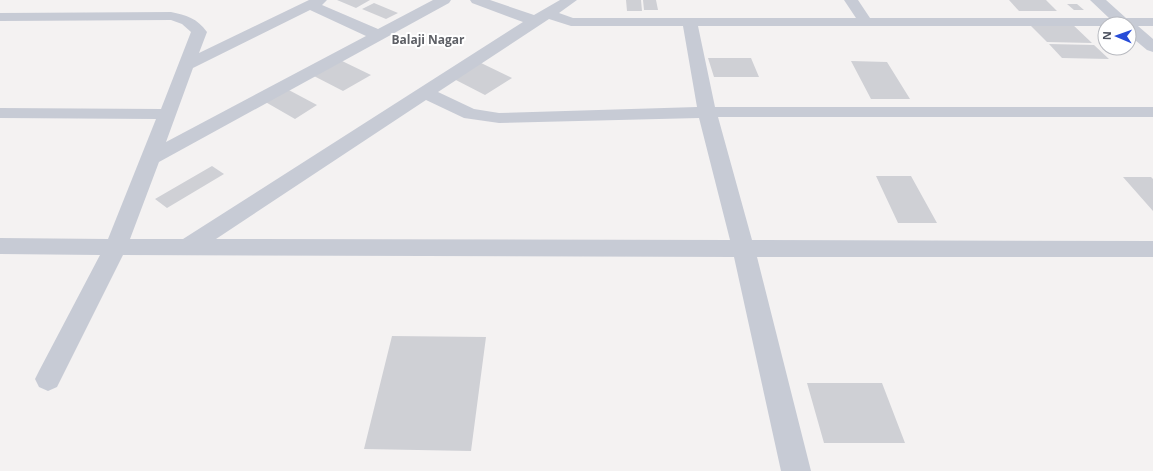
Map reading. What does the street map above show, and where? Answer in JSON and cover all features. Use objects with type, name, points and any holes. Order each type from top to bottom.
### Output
[{"type":"street","points":[[149,159],[444,0]]},
{"type":"street","points":[[477,0],[541,17],[571,22],[866,22],[1097,25]]},
{"type":"street","points":[[186,248],[424,92],[570,0]]},
{"type":"street","points":[[851,0],[866,22]]},
{"type":"street","points":[[1097,0],[1116,16]]},
{"type":"street","points":[[186,65],[315,2],[378,35]]},
{"type":"street","points":[[0,17],[171,16],[187,20],[194,24],[199,32],[116,247],[48,379]]},
{"type":"street","points":[[1137,24],[1153,22]]},
{"type":"street","points":[[690,23],[707,112],[744,250],[796,471]]},
{"type":"street","points":[[1137,34],[1153,47]]},
{"type":"street","points":[[424,92],[470,114],[499,118],[707,112],[1153,112]]},
{"type":"street","points":[[0,113],[167,114]]},
{"type":"street","points":[[0,246],[744,250],[1153,249]]},
{"type":"building","points":[[337,0],[370,0],[356,8]]},
{"type":"building","points":[[626,0],[641,0],[642,11],[627,11]]},
{"type":"building","points":[[643,0],[656,0],[658,10],[644,10]]},
{"type":"building","points":[[1009,0],[1046,0],[1057,11],[1019,11]]},
{"type":"building","points":[[374,3],[398,13],[386,19],[362,9]]},
{"type":"building","points":[[1067,4],[1077,4],[1084,10],[1074,10]]},
{"type":"building","points":[[1028,23],[1071,23],[1092,43],[1047,42]]},
{"type":"building","points":[[1049,44],[1094,45],[1097,48],[1097,56],[1106,56],[1109,59],[1062,58]]},
{"type":"building","points":[[708,58],[751,58],[759,77],[714,77]]},
{"type":"building","points":[[340,60],[371,75],[343,91],[312,75]]},
{"type":"building","points":[[851,61],[887,62],[910,99],[871,99]]},
{"type":"building","points":[[479,62],[512,78],[485,95],[452,78]]},
{"type":"building","points":[[285,88],[317,105],[295,119],[262,100]]},
{"type":"building","points":[[212,166],[224,174],[167,208],[155,199]]},
{"type":"building","points":[[876,176],[911,176],[937,223],[898,223]]},
{"type":"building","points":[[1123,177],[1151,177],[1153,179],[1153,211]]},
{"type":"building","points":[[392,336],[486,337],[471,451],[364,449]]},
{"type":"building","points":[[807,383],[882,383],[905,443],[824,443]]},
{"type":"district","name":"Balaji Nagar","points":[[428,39]]}]
